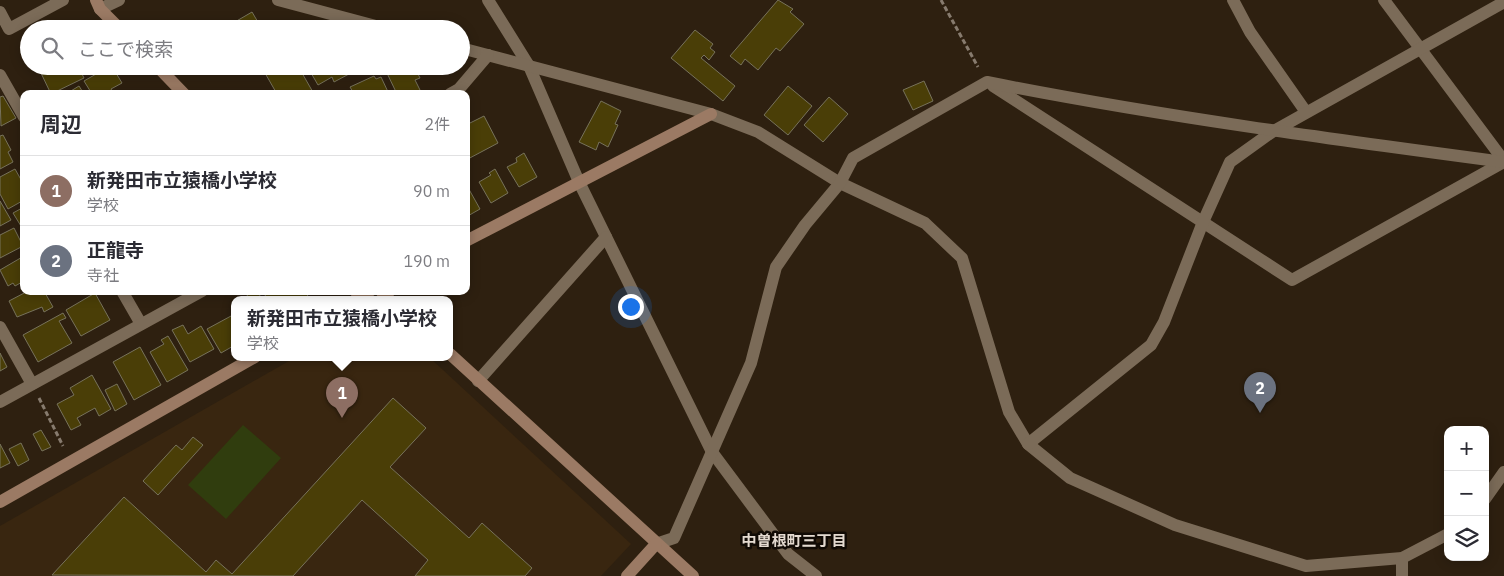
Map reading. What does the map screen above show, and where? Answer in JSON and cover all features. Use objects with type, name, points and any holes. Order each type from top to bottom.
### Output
[{"type":"street","points":[[26,20],[63,0]]},
{"type":"street","points":[[98,4],[119,0]]},
{"type":"street","points":[[278,0],[353,20]]},
{"type":"street","points":[[488,0],[529,66],[579,182],[712,452],[788,554],[816,576]]},
{"type":"street","points":[[1233,0],[1250,32],[1306,112]]},
{"type":"street","points":[[1384,0],[1504,162]]},
{"type":"street","points":[[1028,444],[1151,345],[1164,322],[1203,222],[1230,162],[1272,132],[1306,112],[1504,2]]},
{"type":"street","points":[[98,4],[112,20]]},
{"type":"street","points":[[0,12],[10,29],[20,24]]},
{"type":"street","points":[[470,50],[710,114],[758,132],[840,184],[925,222],[962,258],[1010,412],[1028,444],[1070,478],[1166,521],[1306,566],[1402,558],[1444,536]]},
{"type":"street","points":[[457,90],[488,55]]},
{"type":"street","points":[[0,75],[20,110]]},
{"type":"street","points":[[166,75],[180,90]]},
{"type":"street","points":[[987,82],[1292,280],[1504,162]]},
{"type":"street","points":[[627,576],[656,544],[674,538],[751,363],[776,267],[805,225],[840,184],[853,158],[987,82],[1082,101],[1272,132],[1504,162]]},
{"type":"street","points":[[470,239],[710,114]]},
{"type":"street","points":[[478,381],[606,237]]},
{"type":"street","points":[[124,295],[141,324]]},
{"type":"street","points":[[0,402],[195,295]]},
{"type":"street","points":[[0,327],[32,384]]},
{"type":"street","points":[[453,357],[693,576]]},
{"type":"street","points":[[0,502],[248,361]]},
{"type":"street","points":[[1489,493],[1504,472]]},
{"type":"street","points":[[1402,558],[1402,576]]},
{"type":"path","points":[[941,0],[987,82]]},
{"type":"path","points":[[32,384],[70,462]]},
{"type":"shaded area","points":[[289,361],[433,361],[631,544],[601,576],[0,576],[0,526]]},
{"type":"shaded area","points":[[243,425],[281,458],[226,519],[188,485]]},
{"type":"building","points":[[778,0],[793,9],[790,12],[804,24],[780,51],[776,48],[758,70],[745,59],[741,65],[730,56]]},
{"type":"building","points":[[252,12],[257,20],[238,20]]},
{"type":"building","points":[[695,30],[713,44],[710,48],[715,52],[709,60],[704,55],[701,58],[735,86],[723,101],[671,58]]},
{"type":"building","points":[[42,75],[82,75],[84,78],[59,90],[49,90]]},
{"type":"building","points":[[94,75],[117,75],[122,83],[112,90],[90,90],[84,81]]},
{"type":"building","points":[[266,75],[303,75],[312,90],[275,90]]},
{"type":"building","points":[[312,75],[347,75],[334,82],[332,77],[318,85]]},
{"type":"building","points":[[388,75],[418,75],[420,78],[415,80],[420,90],[395,90]]},
{"type":"building","points":[[374,76],[376,79],[381,77],[387,90],[352,90],[350,87]]},
{"type":"building","points":[[924,81],[933,101],[913,110],[903,90]]},
{"type":"building","points":[[79,86],[82,90],[72,90]]},
{"type":"building","points":[[788,86],[812,106],[788,135],[764,115]]},
{"type":"building","points":[[3,96],[16,118],[1,126],[0,97]]},
{"type":"building","points":[[829,97],[848,114],[823,142],[804,125]]},
{"type":"building","points":[[601,101],[621,111],[615,124],[618,125],[608,147],[599,142],[596,150],[579,142]]},
{"type":"building","points":[[484,116],[498,143],[470,158],[470,123]]},
{"type":"building","points":[[3,135],[11,150],[8,152],[13,162],[0,169],[0,136]]},
{"type":"building","points":[[524,153],[537,177],[519,187],[507,167],[517,162],[516,158]]},
{"type":"building","points":[[15,169],[20,178],[20,202],[8,209],[0,194],[0,177]]},
{"type":"building","points":[[495,169],[508,193],[491,203],[479,182],[491,175],[489,173]]},
{"type":"building","points":[[470,191],[480,209],[470,215]]},
{"type":"building","points":[[0,201],[11,220],[0,226]]},
{"type":"building","points":[[20,209],[20,224],[13,213]]},
{"type":"building","points":[[14,228],[20,240],[20,248],[0,258],[0,235]]},
{"type":"building","points":[[20,258],[20,283],[15,286],[13,283],[8,286],[0,270]]},
{"type":"building","points":[[20,295],[46,295],[53,307],[44,312],[42,307],[17,317],[9,301]]},
{"type":"building","points":[[92,295],[96,295],[110,320],[81,336],[66,310]]},
{"type":"building","points":[[265,295],[308,296],[266,296]]},
{"type":"building","points":[[63,313],[66,318],[59,321],[72,343],[38,362],[23,335]]},
{"type":"building","points":[[231,316],[231,347],[221,353],[207,329]]},
{"type":"building","points":[[183,325],[188,334],[201,326],[214,349],[190,362],[172,330]]},
{"type":"building","points":[[168,336],[188,370],[167,382],[150,352],[164,344],[161,340]]},
{"type":"building","points":[[140,347],[161,385],[134,400],[113,362]]},
{"type":"building","points":[[0,353],[7,367],[0,371]]},
{"type":"building","points":[[92,375],[111,409],[99,416],[95,408],[77,418],[81,425],[71,430],[57,404],[74,395],[70,388]]},
{"type":"building","points":[[117,384],[127,404],[115,411],[105,390]]},
{"type":"building","points":[[393,398],[426,428],[390,467],[469,538],[482,523],[532,568],[525,576],[415,576],[428,560],[362,500],[293,576],[52,575],[124,497],[206,572],[216,560],[232,574]]},
{"type":"building","points":[[41,430],[51,447],[42,451],[33,434]]},
{"type":"building","points":[[193,437],[203,445],[158,495],[143,481],[176,445],[182,450]]},
{"type":"building","points":[[21,443],[29,460],[18,466],[9,449]]},
{"type":"building","points":[[0,444],[10,463],[0,468]]},
{"type":"place","name":"正龍寺","points":[[1260,413]]},
{"type":"place","name":"新発田市立猿橋小学校","points":[[342,418]]},
{"type":"district","name":"中曽根町三丁目","points":[[794,541]]}]
